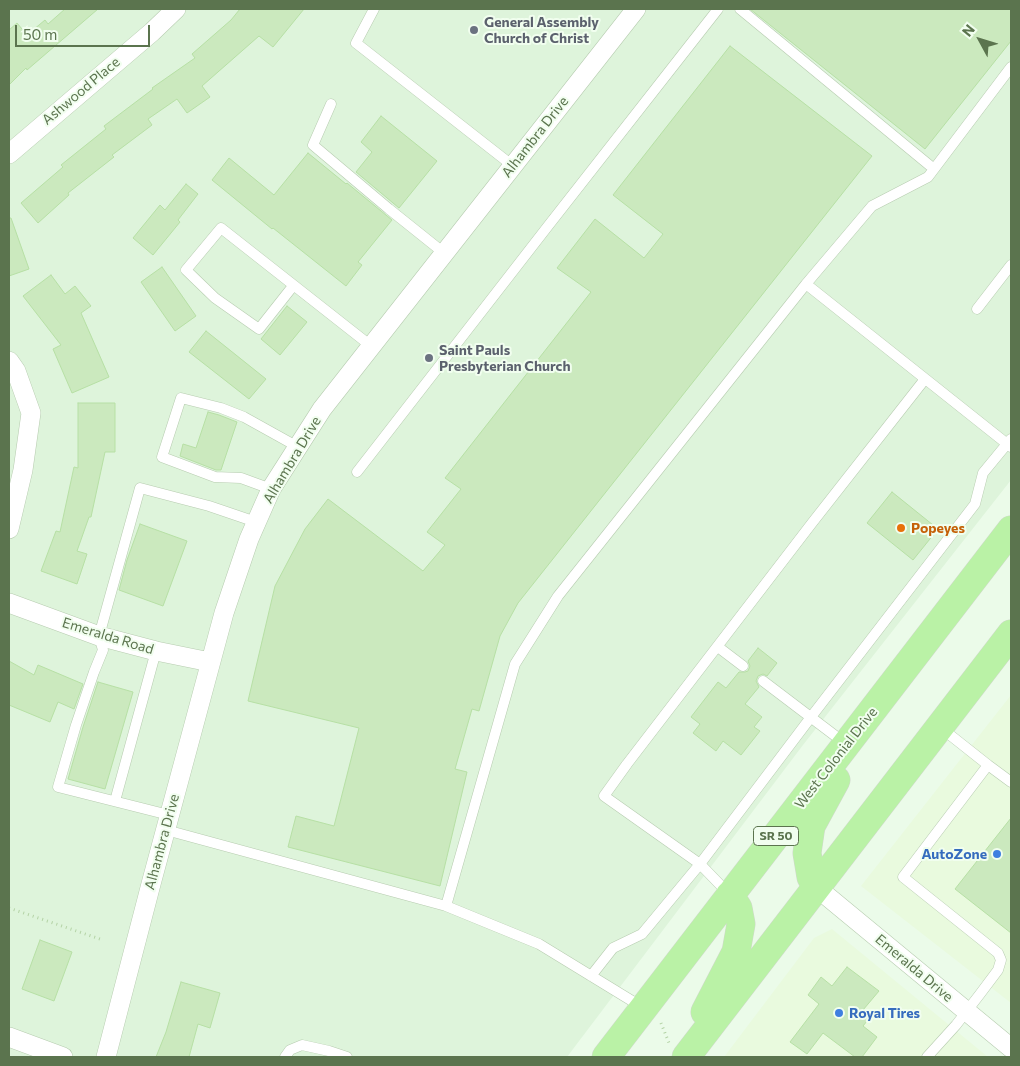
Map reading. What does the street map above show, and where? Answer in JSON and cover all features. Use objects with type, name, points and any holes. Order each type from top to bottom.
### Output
[{"type":"highway","name":"West Colonial Drive","points":[[606,1057],[1011,530]]},
{"type":"highway","points":[[686,1057],[1011,634]]},
{"type":"highway","points":[[816,887],[811,877],[807,853],[811,826],[878,704]]},
{"type":"highway","points":[[680,1057],[736,952],[741,924],[738,908],[730,895]]},
{"type":"street","name":"Ashwood Place","points":[[9,154],[152,32],[176,9]]},
{"type":"street","name":"Alhambra Drive","points":[[106,1057],[224,613],[249,539],[271,489],[322,409],[513,166],[630,11]]},
{"type":"street","points":[[9,360],[16,371],[31,413],[23,470],[9,529]]},
{"type":"street","name":"Emeralda Road","points":[[9,603],[99,636],[156,651],[210,662]]},
{"type":"street","name":"Emeralda Drive","points":[[816,887],[1011,1048]]},
{"type":"street","points":[[9,1038],[63,1057]]},
{"type":"lane","points":[[374,9],[356,43],[513,166]]},
{"type":"lane","points":[[357,472],[718,9]]},
{"type":"lane","points":[[740,9],[934,169]]},
{"type":"lane","points":[[446,906],[515,664],[558,596],[806,284],[872,206],[928,177],[1011,68]]},
{"type":"lane","points":[[331,104],[313,145],[444,253]]},
{"type":"lane","points":[[293,286],[259,330],[215,298],[186,270],[221,228],[371,346]]},
{"type":"lane","points":[[977,309],[1011,265]]},
{"type":"lane","points":[[591,976],[613,948],[642,934],[700,864],[975,504],[983,474],[1010,443],[806,284]]},
{"type":"lane","points":[[730,895],[700,864],[604,796],[812,523],[926,379]]},
{"type":"lane","points":[[271,489],[241,478],[215,477],[162,457],[181,398],[220,408],[244,417],[298,447]]},
{"type":"lane","points":[[256,522],[209,506],[140,488],[99,636],[103,650],[76,725],[58,787],[115,801],[168,822],[446,906],[539,944],[644,1008]]},
{"type":"lane","points":[[718,647],[743,666]]},
{"type":"lane","points":[[115,801],[156,651]]},
{"type":"lane","points":[[763,681],[847,744]]},
{"type":"lane","points":[[940,727],[1011,782]]},
{"type":"lane","points":[[927,1057],[967,1012],[998,970],[1001,960],[998,953],[903,877],[988,765]]},
{"type":"lane","points":[[285,1057],[290,1050],[302,1045],[348,1057]]},
{"type":"path","points":[[9,908],[100,939]]},
{"type":"shaded area","points":[[9,9],[1011,9],[1011,480],[803,745],[567,1057],[9,1057]]},
{"type":"shaded area","points":[[1011,695],[1011,1003],[861,886]]},
{"type":"shaded area","points":[[832,929],[988,1057],[724,1057],[814,938]]},
{"type":"building","points":[[65,9],[98,9],[27,70],[26,68],[9,85],[9,30],[17,23],[27,35],[45,20],[48,24]]},
{"type":"building","points":[[240,9],[304,9],[273,47],[259,36],[202,86],[210,97],[187,113],[177,99],[148,119],[152,125],[112,155],[114,157],[68,193],[69,195],[38,223],[21,203],[63,167],[61,165],[106,129],[104,126],[152,88],[195,58],[192,54],[231,20]]},
{"type":"building","points":[[750,9],[1011,9],[1011,41],[925,149]]},
{"type":"building","points":[[730,46],[872,156],[518,603],[500,636],[479,711],[472,709],[455,769],[467,772],[440,886],[288,847],[296,816],[334,826],[359,728],[248,701],[275,586],[305,529],[328,499],[423,571],[445,545],[427,532],[461,489],[445,478],[591,292],[557,268],[595,219],[644,258],[663,234],[613,195]]},
{"type":"building","points":[[381,116],[437,161],[399,208],[356,172],[372,152],[361,142]]},
{"type":"building","points":[[308,153],[392,220],[358,262],[362,265],[346,286],[212,180],[229,158],[274,195]]},
{"type":"building","points":[[186,184],[198,194],[178,220],[180,222],[153,255],[133,238],[160,205],[165,210]]},
{"type":"building","points":[[9,218],[11,218],[29,269],[9,276]]},
{"type":"building","points":[[162,267],[196,316],[175,331],[141,282]]},
{"type":"building","points":[[51,275],[65,294],[75,286],[91,306],[81,313],[109,377],[72,393],[53,349],[61,345],[23,296]]},
{"type":"building","points":[[287,306],[307,322],[280,355],[261,339]]},
{"type":"building","points":[[206,331],[266,379],[249,399],[189,352]]},
{"type":"building","points":[[78,403],[115,403],[115,452],[105,452],[91,517],[89,517],[77,551],[87,554],[77,584],[41,571],[56,531],[60,532],[74,467],[78,468]]},
{"type":"building","points":[[208,412],[237,422],[221,470],[216,470],[180,456],[183,444],[196,448]]},
{"type":"building","points":[[892,492],[938,529],[913,560],[867,523]]},
{"type":"building","points":[[140,524],[187,541],[163,606],[119,590]]},
{"type":"building","points":[[758,648],[777,663],[767,676],[763,674],[758,676],[756,681],[759,687],[745,704],[762,717],[754,727],[760,731],[741,755],[723,741],[716,751],[693,733],[700,724],[691,717],[718,682],[726,688],[739,672],[748,671],[750,666],[748,661]]},
{"type":"building","points":[[9,661],[34,675],[38,665],[83,684],[74,709],[58,702],[50,722],[9,705]]},
{"type":"building","points":[[98,682],[133,692],[105,789],[68,779]]},
{"type":"building","name":"AutoZone","points":[[1011,818],[1011,933],[955,889]]},
{"type":"building","points":[[40,940],[72,952],[54,1001],[22,989]]},
{"type":"building","name":"Royal Tires","points":[[847,967],[879,991],[863,1010],[871,1016],[863,1026],[877,1037],[862,1057],[855,1057],[823,1033],[807,1054],[790,1042],[819,1004],[808,995],[821,977],[832,986]]},
{"type":"building","points":[[181,982],[220,993],[210,1028],[198,1024],[189,1057],[156,1057],[166,1032]]},
{"type":"place","name":"General Assembly Church of Christ","points":[[474,30]]},
{"type":"place","name":"Saint Pauls Presbyterian Church","points":[[429,358]]},
{"type":"place","name":"Popeyes","points":[[901,528]]},
{"type":"place","name":"AutoZone","points":[[997,854]]},
{"type":"place","name":"Royal Tires","points":[[839,1013]]}]
